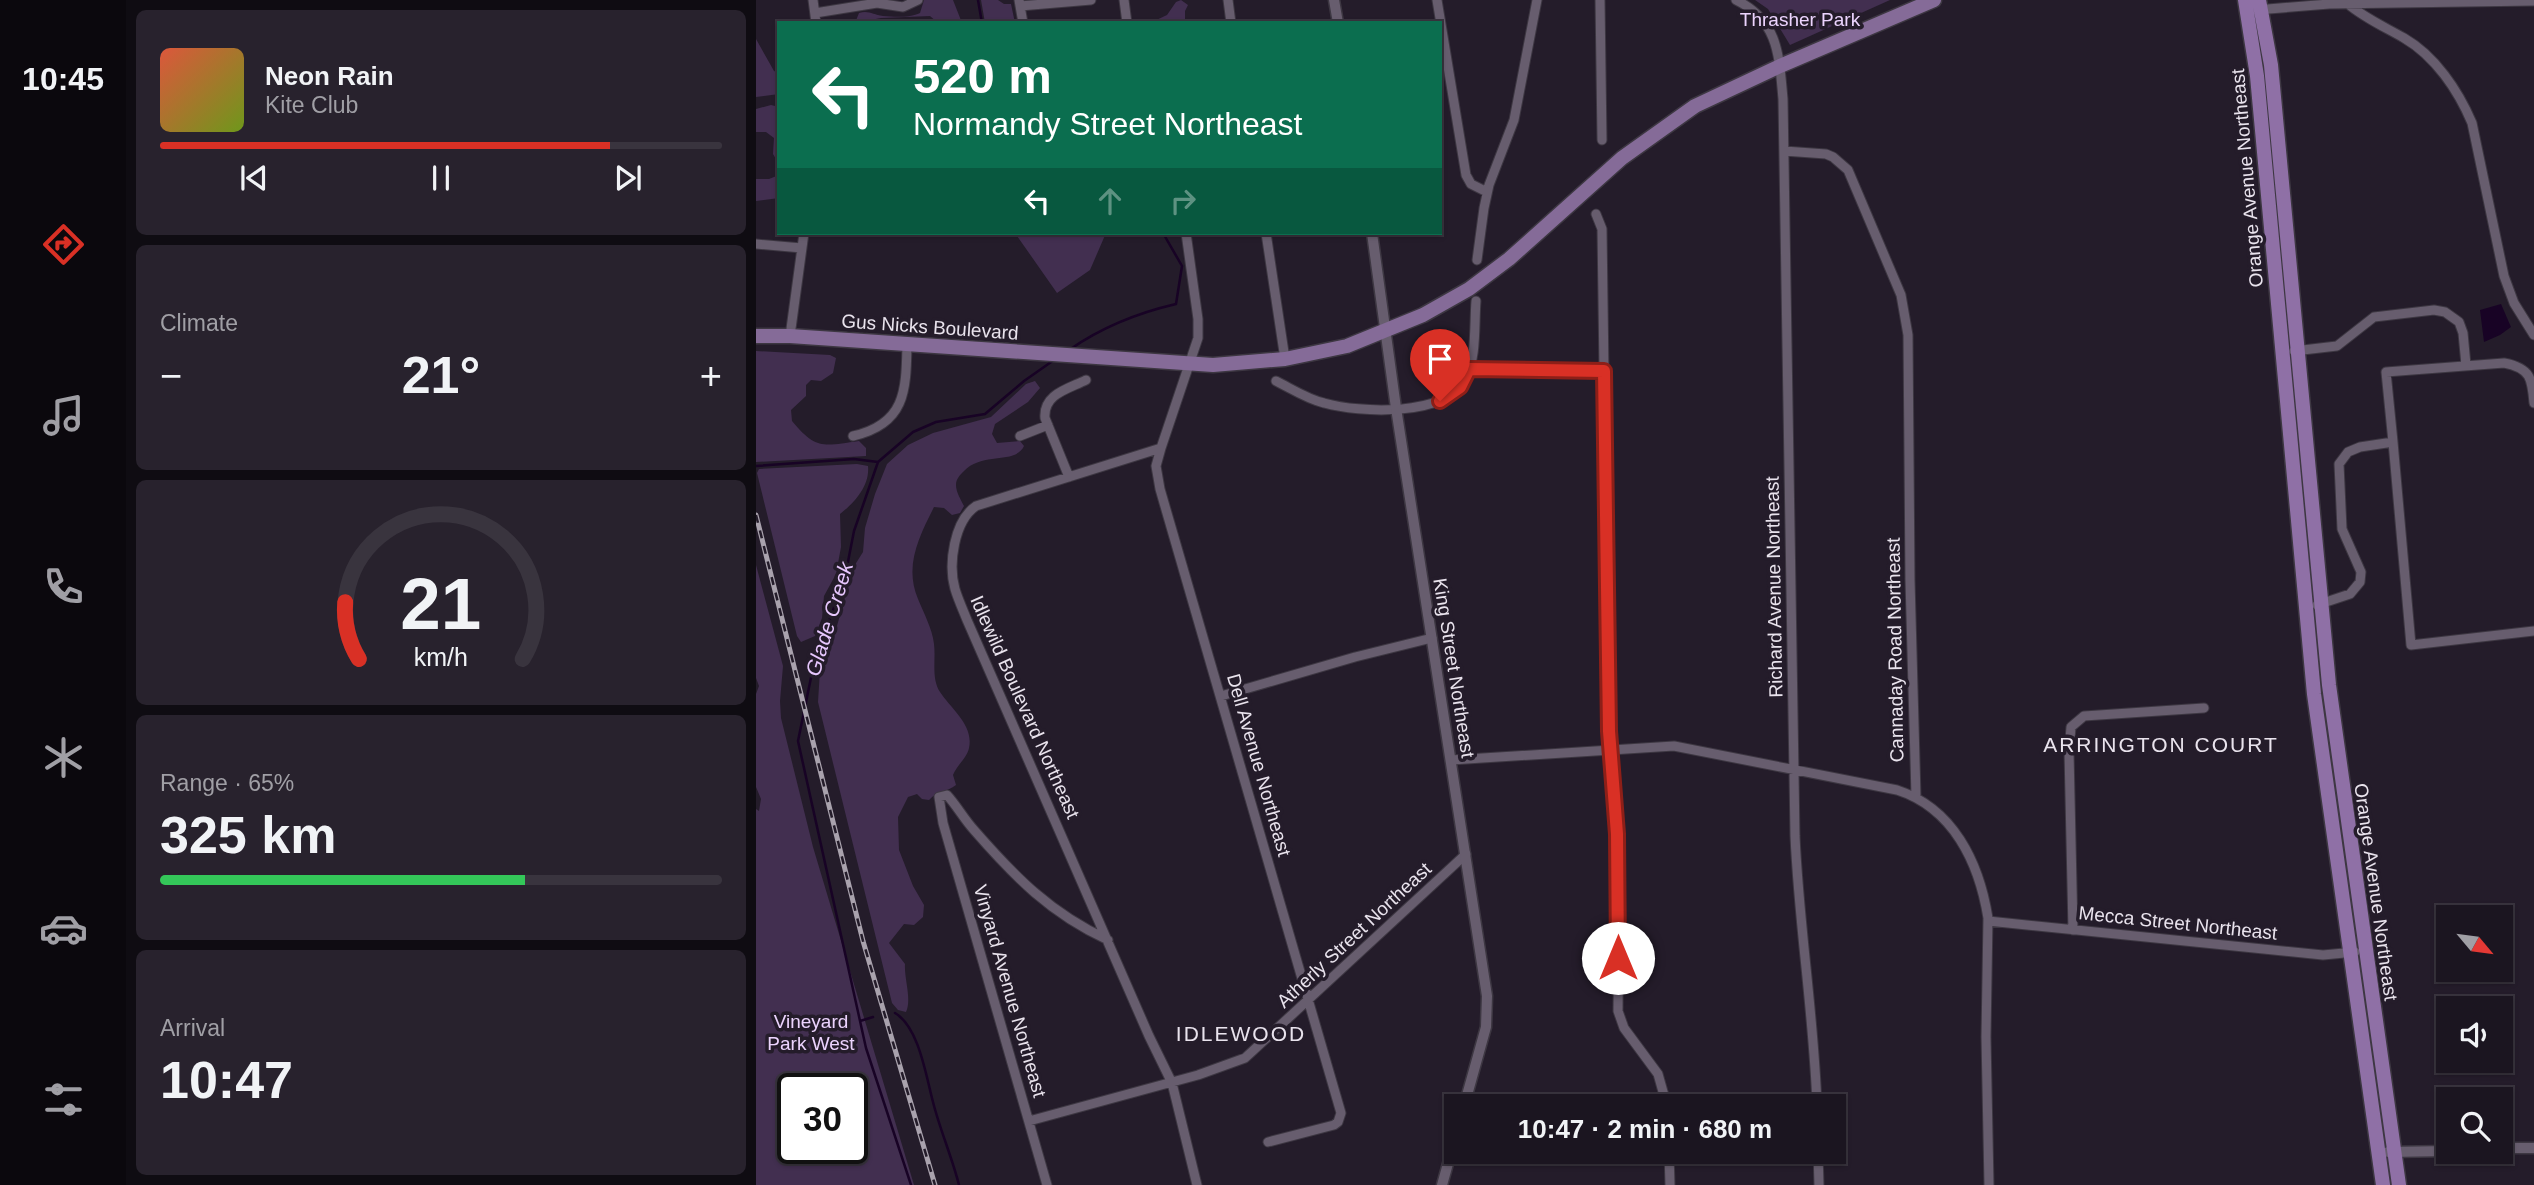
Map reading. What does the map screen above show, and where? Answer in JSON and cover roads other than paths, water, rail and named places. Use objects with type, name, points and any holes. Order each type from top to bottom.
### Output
[{"type":"highway","name":"Orange Avenue Northeast","points":[[2253,5],[2258,90],[2346,820],[2399,1185]]},
{"type":"highway","name":"Orange Avenue Northeast","points":[[2290,351],[2305,608],[2326,788],[2383,1185]]},
{"type":"main road","name":"Gus Nicks Boulevard","points":[[756,336],[790,336],[1190,364],[1244,364],[1335,349],[1386,331],[1448,301],[1494,271],[1622,158],[1669,122],[1716,95],[1934,0]]},
{"type":"street","points":[[813,0],[815,18],[885,1],[902,7],[918,0]]},
{"type":"street","points":[[1023,21],[1019,3],[1091,0]]},
{"type":"street","points":[[1124,0],[1127,21]]},
{"type":"street","points":[[1228,0],[1231,21]]},
{"type":"street","points":[[1334,0],[1338,21]]},
{"type":"street","points":[[1437,0],[1440,21]]},
{"type":"street","points":[[1477,260],[1487,191],[1514,120],[1536,0]]},
{"type":"street","points":[[1600,0],[1602,140]]},
{"type":"street","name":"Richard Avenue Northeast","points":[[1736,0],[1759,13],[1764,19],[1771,33],[1780,66],[1784,151],[1797,876],[1816,1094]]},
{"type":"street","points":[[2253,5],[2534,1]]},
{"type":"street","points":[[2348,4],[2369,21],[2415,45],[2441,72],[2465,105],[2472,123],[2508,289],[2534,335]]},
{"type":"street","points":[[1442,30],[1466,175],[1470,182],[1487,191]]},
{"type":"street","name":"Cannaday Road Northeast","points":[[1784,151],[1826,154],[1848,170],[1888,261],[1906,312],[1916,796]]},
{"type":"street","points":[[1596,214],[1602,229],[1611,750],[1619,892],[1618,1011],[1625,1028],[1658,1074],[1664,1094]]},
{"type":"street","points":[[790,336],[804,235]]},
{"type":"street","points":[[1161,448],[1198,338],[1198,319],[1186,235]]},
{"type":"street","points":[[1266,235],[1285,359]]},
{"type":"street","name":"King Street Northeast","points":[[1372,235],[1396,408],[1484,975],[1487,1012],[1483,1043],[1468,1094]]},
{"type":"street","points":[[756,244],[802,248]]},
{"type":"street","points":[[1276,381],[1307,397],[1336,406],[1377,410],[1432,403],[1448,397],[1460,387],[1469,369],[1476,301]]},
{"type":"street","points":[[2290,351],[2337,346],[2374,317],[2434,310],[2445,312],[2459,323],[2463,333],[2466,365]]},
{"type":"street","points":[[853,436],[877,428],[903,399],[906,387],[906,345]]},
{"type":"street","points":[[2534,403],[2532,382],[2526,372],[2516,365],[2466,365],[2386,372],[2412,645],[2534,631]]},
{"type":"street","points":[[1469,369],[1604,371]]},
{"type":"street","points":[[1069,477],[1045,411],[1049,400],[1086,380]]},
{"type":"street","points":[[1020,436],[1048,425]]},
{"type":"street","points":[[2305,608],[2350,594],[2360,582],[2361,572],[2342,530],[2339,464],[2348,452],[2360,447],[2393,442]]},
{"type":"street","name":"Idlewild Boulevard Northeast","points":[[1161,448],[999,498],[970,510],[957,538],[953,578],[967,620],[1171,1081],[1197,1185]]},
{"type":"street","name":"Dell Avenue Northeast","points":[[1161,448],[1156,466],[1157,477],[1341,1113],[1334,1125],[1268,1142]]},
{"type":"street","points":[[1221,695],[1432,638]]},
{"type":"street","points":[[2073,930],[2070,733],[2078,718],[2204,708]]},
{"type":"street","points":[[1451,760],[1685,747],[1897,790],[1916,796],[1938,811],[1958,836],[1982,888],[1988,921],[1986,1037],[1989,1185]]},
{"type":"street","name":"Vinyard Avenue Northeast","points":[[1047,1185],[939,797],[947,796],[989,846],[1061,915],[1108,940]]},
{"type":"street","name":"Atherly Street Northeast","points":[[1029,1121],[1218,1069],[1245,1058],[1466,854]]},
{"type":"street","name":"Mecca Street Northeast","points":[[1988,921],[2323,955],[2365,951]]},
{"type":"street","points":[[2513,1148],[2534,1147]]},
{"type":"street","points":[[2378,1152],[2436,1151]]},
{"type":"street","points":[[1442,1185],[1448,1164]]},
{"type":"street","points":[[1670,1164],[1670,1185]]},
{"type":"street","points":[[1818,1164],[1819,1185]]},
{"type":"waterway","name":"Glade Creek","points":[[978,0],[982,21]]},
{"type":"waterway","name":"Glade Creek","points":[[1069,350],[1120,322],[1176,304],[1182,266],[1164,235]]},
{"type":"waterway","name":"Glade Creek","points":[[911,1185],[866,1048],[798,741],[814,663],[845,577],[854,531],[878,462],[913,432],[936,422],[985,414],[1054,360]]},
{"type":"waterway","points":[[756,466],[854,459],[878,462]]},
{"type":"waterway","points":[[895,1013],[916,1040],[959,1185]]},
{"type":"waterway","points":[[860,1021],[873,1017]]},
{"type":"railway","points":[[756,515],[863,941],[935,1185]]},
{"type":"district","name":"ARRINGTON COURT","points":[[2161,744]]},
{"type":"district","name":"IDLEWOOD","points":[[1241,1033]]},
{"type":"park label","name":"Thrasher Park","points":[[1800,19]]},
{"type":"park label","name":"Vineyard Park West","points":[[811,1032]]}]
